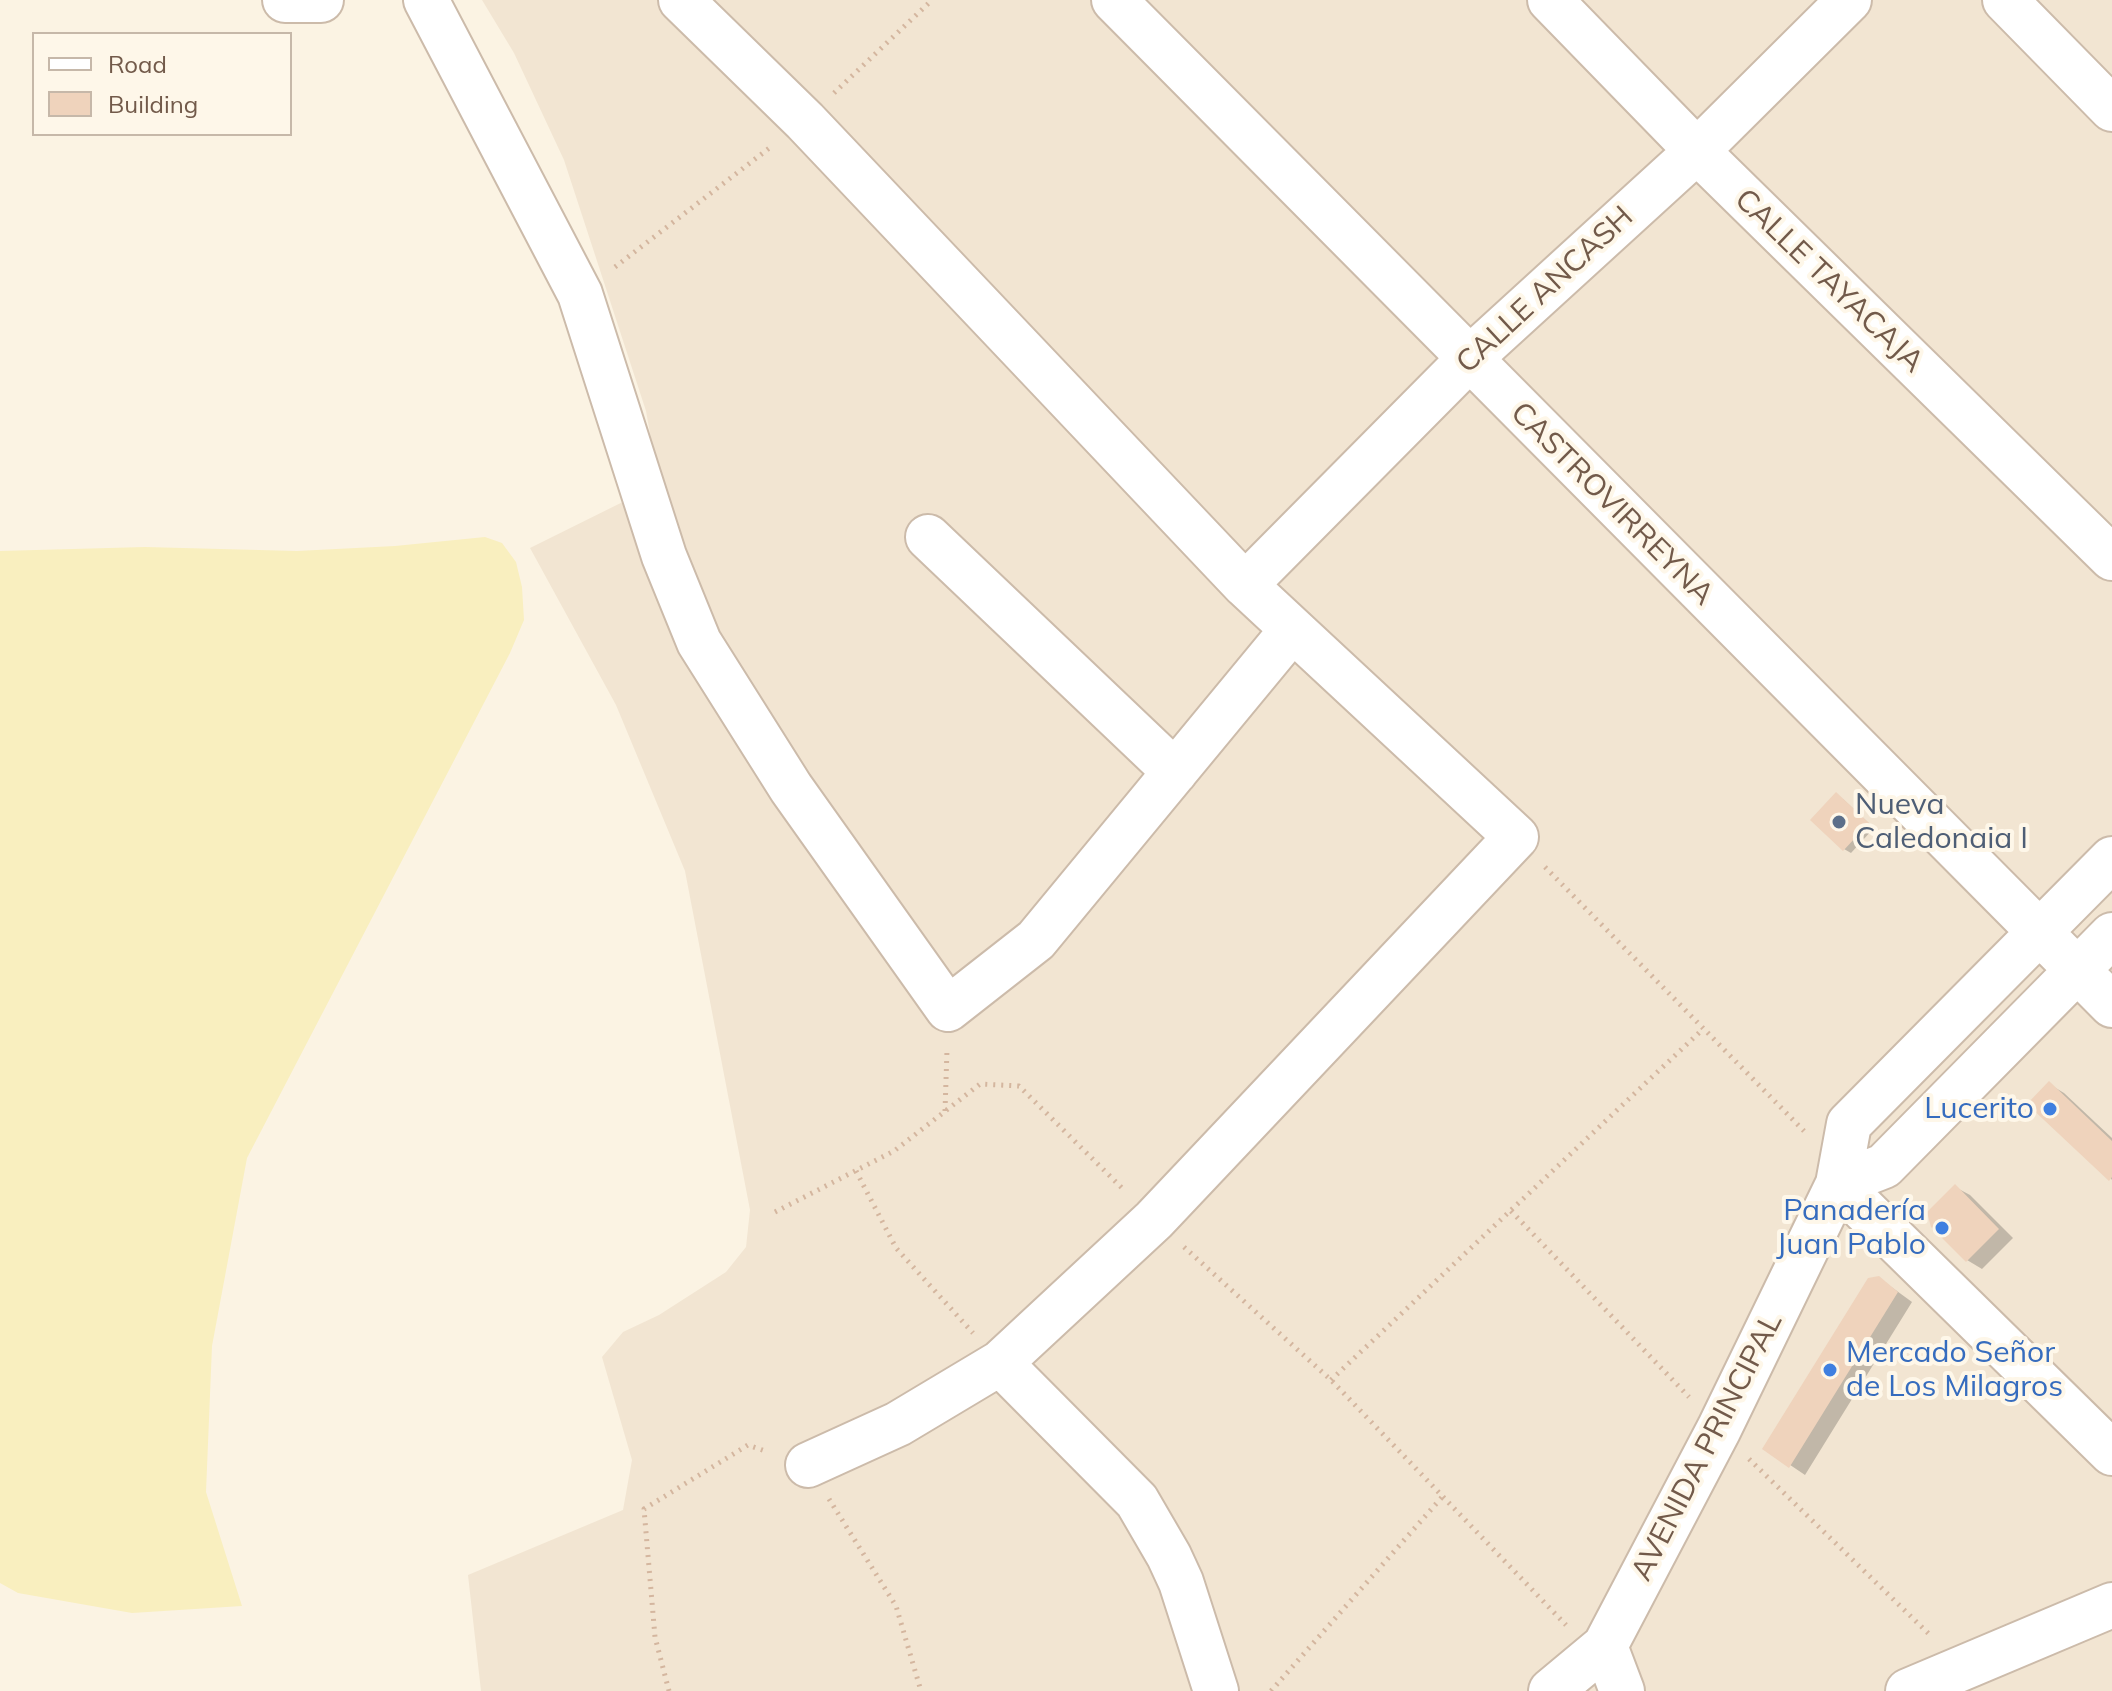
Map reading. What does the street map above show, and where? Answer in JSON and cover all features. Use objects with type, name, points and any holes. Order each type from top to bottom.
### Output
[{"type":"street","points":[[285,0],[321,0]]},
{"type":"street","points":[[426,0],[580,294],[668,568],[699,642],[791,788],[948,1009],[1036,940],[1292,630]]},
{"type":"street","points":[[681,0],[805,121],[1245,585],[1516,837],[1154,1220],[1000,1363],[898,1424],[808,1465]]},
{"type":"street","name":"CASTROVIRREYNA","points":[[1114,0],[1468,360],[2112,1005]]},
{"type":"street","name":"CALLE TAYACAJA","points":[[1550,0],[1697,151],[2112,558]]},
{"type":"street","name":"CALLE ANCASH","points":[[1245,585],[1468,360],[1697,151],[1849,0]]},
{"type":"street","points":[[2005,0],[2112,109]]},
{"type":"street","points":[[928,537],[1175,772]]},
{"type":"street","name":"AVENIDA PRINCIPAL","points":[[1551,1691],[1599,1650],[1719,1429],[1838,1184],[1849,1124],[2112,859]]},
{"type":"street","points":[[2112,935],[1884,1166],[1838,1184],[2112,1453]]},
{"type":"street","points":[[1000,1363],[1137,1501],[1181,1582],[1216,1691]]},
{"type":"street","points":[[1908,1691],[2112,1605]]},
{"type":"street","points":[[1599,1650],[1622,1691]]},
{"type":"path","points":[[580,294],[805,121],[932,0]]},
{"type":"path","points":[[1516,837],[1804,1130],[1838,1184]]},
{"type":"path","points":[[945,1111],[948,1009]]},
{"type":"path","points":[[1331,1380],[1703,1029]]},
{"type":"path","points":[[775,1212],[894,1151],[980,1084],[1019,1086],[1154,1220],[1331,1380],[1599,1650]]},
{"type":"path","points":[[855,1170],[896,1248],[1000,1363]]},
{"type":"path","points":[[1511,1211],[1719,1429],[1963,1668]]},
{"type":"path","points":[[669,1691],[655,1637],[644,1509],[748,1445],[808,1465],[896,1606],[921,1691]]},
{"type":"path","points":[[1271,1691],[1443,1496]]},
{"type":"shaded area","points":[[482,0],[2112,0],[2112,1691],[481,1691],[468,1575],[623,1510],[632,1460],[602,1357],[623,1332],[659,1315],[726,1272],[746,1247],[750,1210],[685,871],[616,705],[530,548],[659,484],[646,411],[564,160],[514,53]]},
{"type":"sand","points":[[485,537],[502,543],[516,562],[522,587],[524,620],[510,653],[247,1158],[212,1346],[206,1492],[242,1606],[132,1613],[18,1593],[0,1583],[0,551],[145,547],[297,551]]},
{"type":"building","name":"Nueva Caledonaia I","points":[[1836,792],[1869,823],[1843,851],[1810,820]]},
{"type":"building","points":[[2049,1081],[2112,1141],[2112,1177],[2109,1181],[2027,1104]]},
{"type":"building","points":[[1955,1184],[1999,1229],[1966,1262],[1931,1227],[1927,1212]]},
{"type":"building","name":"Mercado Señor de Los Milagros","points":[[1879,1276],[1898,1292],[1789,1468],[1762,1449],[1868,1278]]},
{"type":"place","name":"Nueva Caledonaia I","points":[[1839,822]]},
{"type":"place","name":"Lucerito","points":[[2050,1109]]},
{"type":"place","name":"Panadería Juan Pablo","points":[[1942,1228]]},
{"type":"place","name":"Mercado Señor de Los Milagros","points":[[1830,1370]]}]
